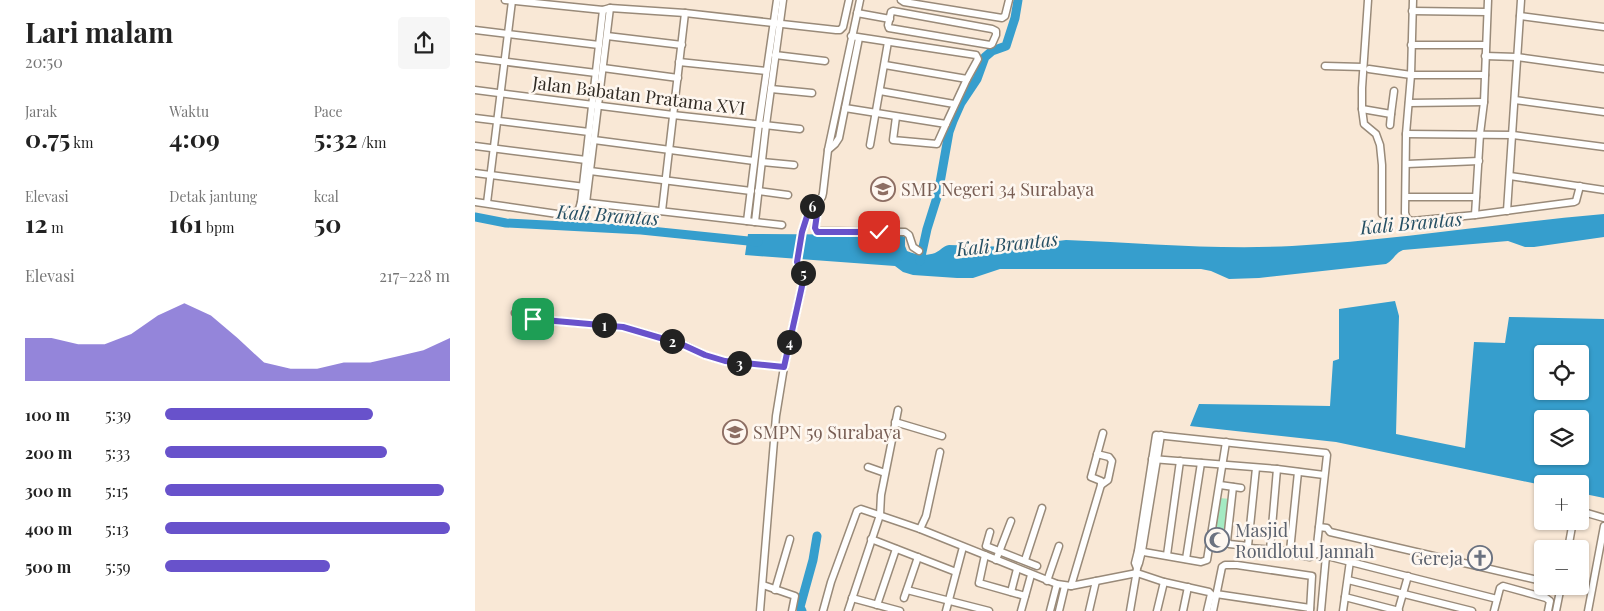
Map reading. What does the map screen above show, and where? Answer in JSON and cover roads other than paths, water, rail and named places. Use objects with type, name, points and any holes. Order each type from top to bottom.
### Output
[{"type":"street","points":[[487,203],[508,34],[508,0],[607,9],[685,13],[840,30],[843,27],[849,0]]},
{"type":"street","points":[[762,124],[771,89],[775,56],[777,0]]},
{"type":"street","points":[[751,222],[766,71],[783,0]]},
{"type":"street","points":[[760,611],[776,416],[784,367],[804,277],[797,262],[802,232],[809,210],[823,193],[828,150],[860,0]]},
{"type":"street","points":[[902,1],[1003,18],[1009,0]]},
{"type":"street","points":[[1368,0],[1366,68],[1362,109],[1365,124],[1376,134],[1380,145],[1382,214]]},
{"type":"street","points":[[1413,0],[1411,76],[1406,134],[1405,215],[1407,219],[1410,221],[1475,215],[1574,202],[1580,186]]},
{"type":"street","points":[[1475,215],[1484,102],[1488,0]]},
{"type":"street","points":[[1507,211],[1521,0]]},
{"type":"street","points":[[475,202],[569,215],[576,212],[583,202],[589,132],[603,68],[607,36],[607,9]]},
{"type":"street","points":[[585,187],[590,171],[594,140],[596,73],[599,45],[607,9]]},
{"type":"street","points":[[893,11],[992,28],[997,33],[990,45],[889,28],[890,18],[893,11]]},
{"type":"street","points":[[1412,11],[1487,12]]},
{"type":"street","points":[[662,211],[685,13]]},
{"type":"street","points":[[857,13],[890,18]]},
{"type":"street","points":[[1520,16],[1604,26]]},
{"type":"street","points":[[475,30],[599,45]]},
{"type":"street","points":[[607,36],[681,45]]},
{"type":"street","points":[[851,36],[976,55],[978,59],[954,104],[937,144],[893,140],[896,117]]},
{"type":"street","points":[[828,150],[839,138],[859,38]]},
{"type":"street","points":[[870,145],[888,42]]},
{"type":"street","points":[[1411,44],[1485,45]]},
{"type":"street","points":[[775,56],[825,61]]},
{"type":"street","points":[[1485,56],[1517,57],[1604,69]]},
{"type":"street","points":[[475,58],[596,73]]},
{"type":"street","points":[[679,62],[766,71]]},
{"type":"street","points":[[885,65],[967,79]]},
{"type":"street","points":[[1325,66],[1366,68],[1411,76],[1485,75]]},
{"type":"street","points":[[603,68],[678,78]]},
{"type":"street","points":[[771,89],[811,93]]},
{"type":"street","name":"Jalan Babatan Pratama XVI","points":[[475,90],[800,129]]},
{"type":"street","points":[[880,91],[954,104]]},
{"type":"street","points":[[1390,125],[1394,91]]},
{"type":"street","points":[[1515,100],[1604,112]]},
{"type":"street","points":[[1409,104],[1484,102]]},
{"type":"street","points":[[845,108],[946,124]]},
{"type":"street","points":[[1362,109],[1391,114]]},
{"type":"street","points":[[475,118],[589,132]]},
{"type":"street","points":[[1406,134],[1513,135],[1604,147]]},
{"type":"street","points":[[594,140],[669,151],[794,165]]},
{"type":"street","points":[[475,146],[586,160]]},
{"type":"street","points":[[1407,164],[1479,161]]},
{"type":"street","points":[[590,171],[787,195]]},
{"type":"street","points":[[475,173],[585,187]]},
{"type":"street","points":[[1510,176],[1604,190]]},
{"type":"street","points":[[1406,197],[1476,197]]},
{"type":"street","points":[[819,200],[815,228],[817,232],[905,232],[909,235],[913,247],[919,251]]},
{"type":"street","points":[[583,202],[782,225]]},
{"type":"street","points":[[515,313],[533,319],[623,327],[681,344],[705,355],[725,361],[784,367]]},
{"type":"street","points":[[848,611],[880,515],[885,473],[898,410]]},
{"type":"street","points":[[895,422],[942,436]]},
{"type":"street","points":[[1101,485],[1101,481],[1091,478],[1103,433]]},
{"type":"street","points":[[1130,611],[1137,570],[1135,563],[1140,551],[1158,436],[1323,452],[1327,455],[1324,475],[1321,611]]},
{"type":"street","points":[[1140,551],[1201,562],[1207,560],[1226,442]]},
{"type":"street","points":[[922,525],[940,452]]},
{"type":"street","points":[[1059,611],[1071,583],[1101,485],[1108,480],[1111,459],[1097,454]]},
{"type":"street","points":[[1154,459],[1277,469],[1324,475]]},
{"type":"street","points":[[1167,555],[1180,461]]},
{"type":"street","points":[[1186,559],[1201,463]]},
{"type":"street","points":[[868,467],[885,473]]},
{"type":"street","points":[[1248,546],[1256,468]]},
{"type":"street","points":[[1270,550],[1277,469]]},
{"type":"street","points":[[1289,551],[1298,472]]},
{"type":"street","points":[[1219,486],[1241,488]]},
{"type":"street","points":[[1233,488],[1227,542],[1229,544],[1248,546],[1249,548],[1289,551],[1292,554],[1310,557],[1321,555],[1351,561],[1497,599]]},
{"type":"street","points":[[1025,560],[1042,508]]},
{"type":"street","points":[[823,611],[831,582],[857,511],[861,509],[922,525],[963,547],[985,555],[998,555],[1025,560],[1037,566]]},
{"type":"street","points":[[1589,514],[1604,518]]},
{"type":"street","points":[[998,555],[1011,521]]},
{"type":"street","points":[[1588,611],[1604,526]]},
{"type":"street","points":[[1322,528],[1329,532],[1534,579]]},
{"type":"street","points":[[990,532],[985,545],[1017,569],[1031,575],[1048,576],[1057,584],[1096,581],[1137,570],[1164,582],[1213,594],[1310,609],[1313,578],[1311,576],[1237,565],[1225,565],[1222,567],[1213,594],[1207,611]]},
{"type":"street","points":[[775,590],[791,539]]},
{"type":"street","points":[[871,539],[956,572]]},
{"type":"street","points":[[1048,576],[1059,546]]},
{"type":"street","points":[[947,611],[963,547]]},
{"type":"street","points":[[877,605],[896,549]]},
{"type":"street","points":[[985,555],[979,582],[1025,596]]},
{"type":"street","points":[[904,598],[918,557]]},
{"type":"street","points":[[1343,611],[1351,561]]},
{"type":"street","points":[[1011,592],[1017,569]]},
{"type":"street","points":[[1494,611],[1505,573]]},
{"type":"street","points":[[1021,611],[1031,575]]},
{"type":"street","points":[[1345,597],[1399,611],[1408,576]]},
{"type":"street","points":[[1348,580],[1472,611]]},
{"type":"street","points":[[1089,611],[1096,581]]},
{"type":"street","points":[[1157,611],[1164,582]]},
{"type":"street","points":[[1050,611],[1057,584]]},
{"type":"street","points":[[763,585],[795,596],[792,611]]},
{"type":"street","points":[[1502,585],[1546,598],[1550,601],[1549,611]]},
{"type":"street","points":[[1183,611],[1188,587]]},
{"type":"street","points":[[907,590],[989,611]]},
{"type":"street","points":[[1213,594],[1213,611]]},
{"type":"street","points":[[1556,611],[1559,595]]},
{"type":"street","points":[[852,598],[900,611]]},
{"type":"water","name":"Kali Brantas","points":[[1604,214],[1604,237],[1534,247],[1525,247],[1508,241],[1403,250],[1386,264],[1259,278],[1229,279],[1201,269],[1000,269],[973,278],[957,278],[913,275],[903,272],[895,266],[745,255],[748,234],[900,235],[905,237],[907,251],[925,255],[935,253],[949,245],[1045,248],[1058,241],[1066,240],[1207,247],[1292,246],[1370,240]]},
{"type":"water","points":[[1395,301],[1399,316],[1396,434],[1465,448],[1474,342],[1505,343],[1509,317],[1604,319],[1604,498],[1589,495],[1589,475],[1534,475],[1534,483],[1336,442],[1190,426],[1199,404],[1330,406],[1333,361],[1339,359],[1339,309]]},
{"type":"waterway","points":[[920,261],[927,229],[938,194],[949,132],[953,121],[961,103],[977,79],[985,57],[992,51],[1006,46],[1015,18],[1018,0]]},
{"type":"waterway","name":"Kali Brantas","points":[[475,217],[506,223],[641,230],[758,242]]},
{"type":"waterway","points":[[802,611],[800,607],[813,560],[817,536]]},
{"type":"place","name":"SMP Negeri 34 Surabaya","points":[[883,189]]},
{"type":"place","name":"SMPN 59 Surabaya","points":[[735,432]]},
{"type":"place","name":"Masjid Roudlotul Jannah","points":[[1217,540]]},
{"type":"place","name":"Gereja","points":[[1480,558]]}]
